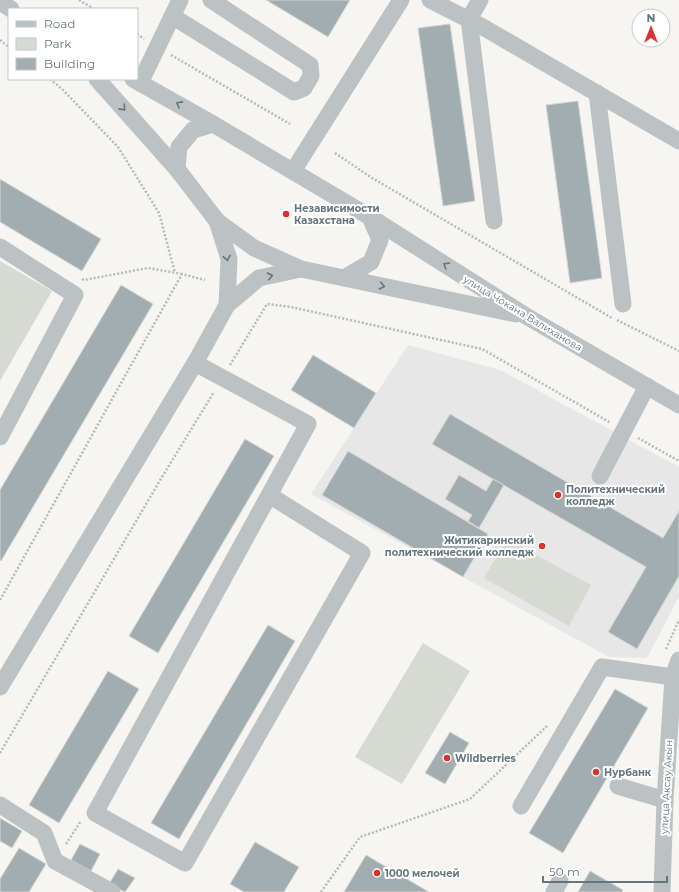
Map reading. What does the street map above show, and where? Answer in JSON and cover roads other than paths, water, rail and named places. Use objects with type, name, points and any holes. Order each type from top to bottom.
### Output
[{"type":"street","points":[[138,79],[158,47],[180,0]]},
{"type":"street","points":[[172,16],[294,92],[304,88],[310,76],[310,65],[211,0]]},
{"type":"street","points":[[293,171],[401,0]]},
{"type":"street","points":[[430,0],[469,19],[679,141]]},
{"type":"street","points":[[480,0],[469,19],[494,221]]},
{"type":"street","points":[[0,2],[10,8]]},
{"type":"street","points":[[98,80],[178,169],[217,221],[254,248],[301,269],[526,316]]},
{"type":"street","points":[[137,81],[213,124]]},
{"type":"street","points":[[597,93],[623,304]]},
{"type":"street","points":[[178,169],[179,148],[193,130],[213,124]]},
{"type":"street","name":"улица Чокана Валиханова","points":[[213,124],[370,217],[526,316],[679,405]]},
{"type":"street","points":[[344,278],[371,262],[380,240],[370,217]]},
{"type":"street","points":[[217,221],[229,259],[227,305]]},
{"type":"street","points":[[0,248],[75,295],[0,437]]},
{"type":"street","points":[[2,677],[195,363],[227,305],[259,278],[301,269]]},
{"type":"street","points":[[195,363],[308,424],[269,495],[95,813],[185,863],[362,553],[269,495]]},
{"type":"street","points":[[600,476],[647,386]]},
{"type":"street","name":"улица Аксау Акын","points":[[662,892],[665,800],[673,678],[679,660]]},
{"type":"street","points":[[521,806],[602,667],[673,678]]},
{"type":"street","points":[[618,786],[665,800]]},
{"type":"street","points":[[0,805],[44,833],[55,861],[112,892]]},
{"type":"place","name":"Независимости Казахстана","points":[[286,214]]},
{"type":"place","name":"Политехнический колледж","points":[[558,495]]},
{"type":"place","name":"Житикаринский политехнический колледж","points":[[542,546]]},
{"type":"place","name":"Wildberries","points":[[447,758]]},
{"type":"place","name":"Нурбанк","points":[[596,772]]},
{"type":"place","name":"1000 мелочей","points":[[377,873]]}]
